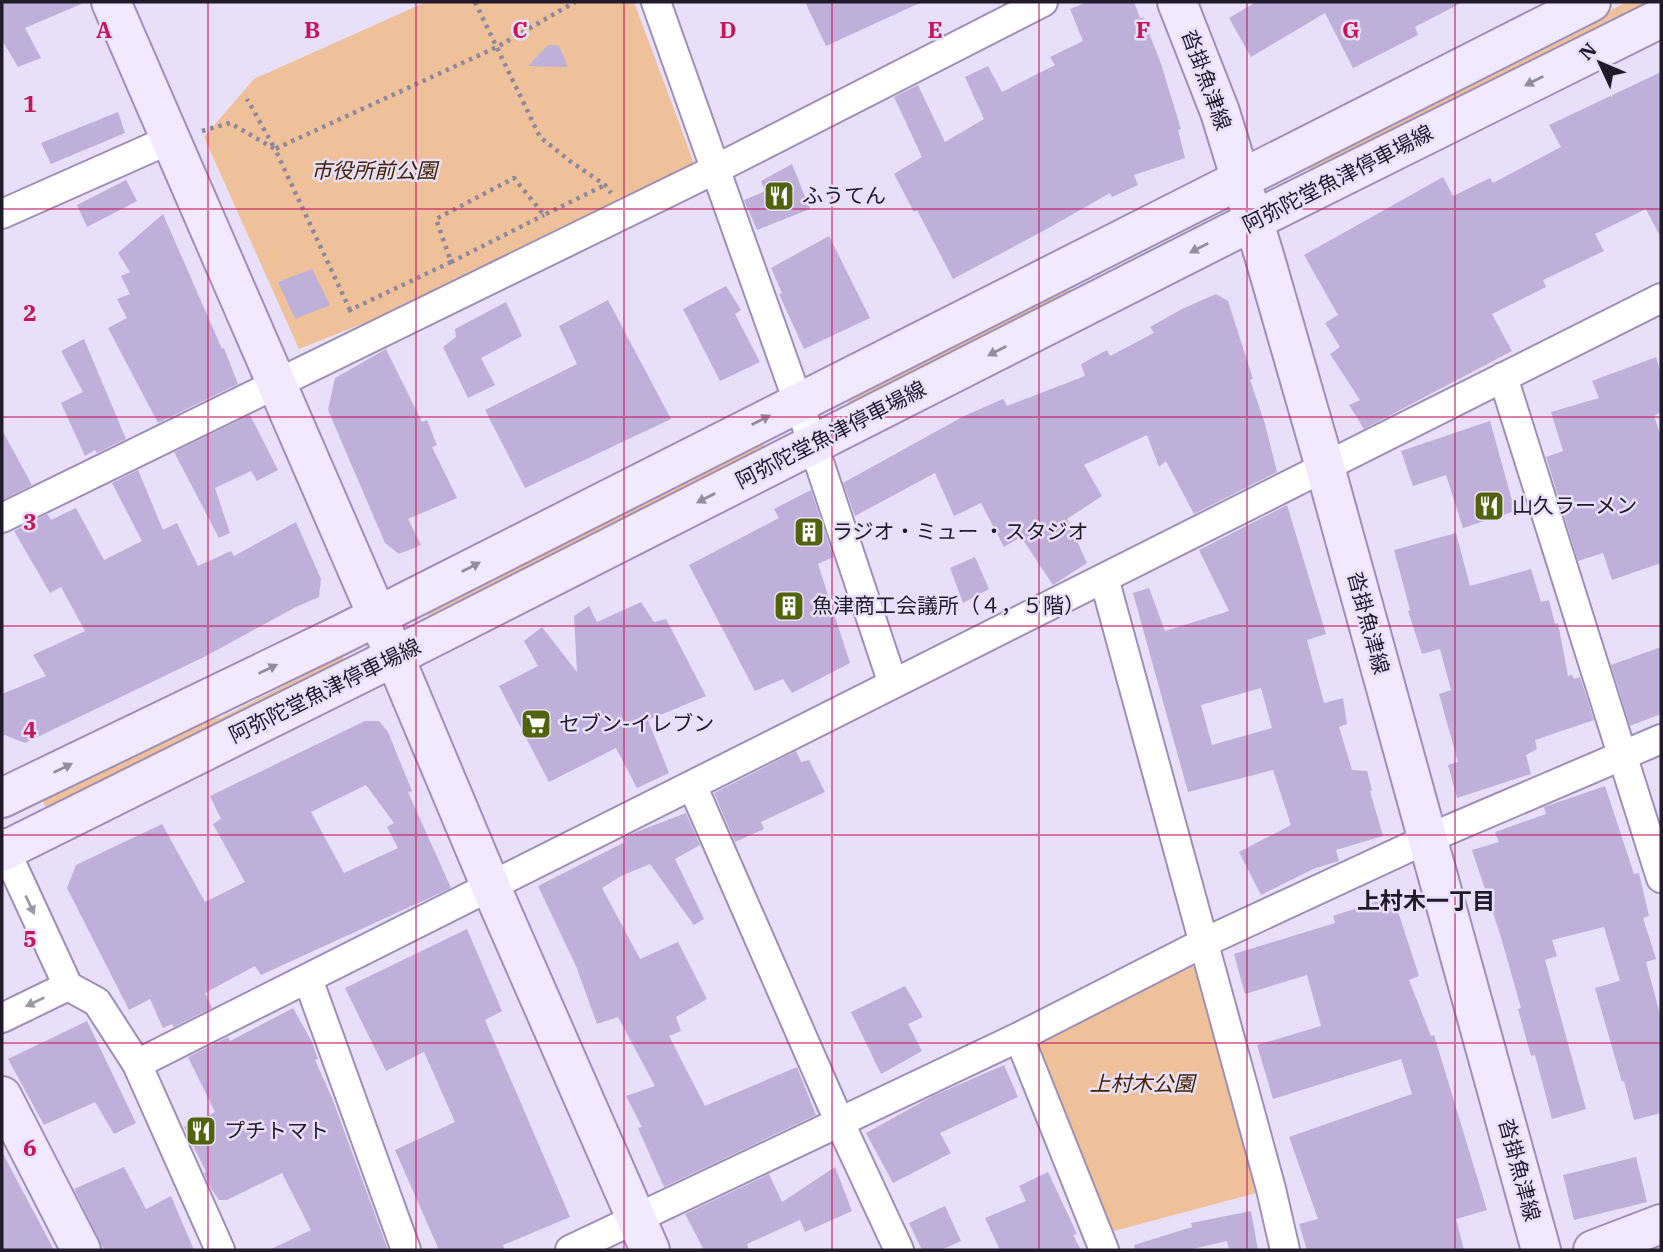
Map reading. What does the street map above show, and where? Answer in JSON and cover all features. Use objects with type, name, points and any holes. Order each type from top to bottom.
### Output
[{"type":"main road","points":[[111,2],[643,1234]]},
{"type":"main road","name":"沓掛魚津線","points":[[1177,2],[1220,112],[1325,467],[1541,1250]]},
{"type":"main road","name":"阿弥陀堂魚津停車場線","points":[[2,798],[342,634],[1591,2]]},
{"type":"main road","name":"阿弥陀堂魚津停車場線","points":[[3,849],[394,657],[1253,221],[1661,18]]},
{"type":"main road","points":[[2,1096],[81,1250]]},
{"type":"main road","points":[[1593,1250],[1661,1224]]},
{"type":"street","points":[[656,2],[813,444],[893,684]]},
{"type":"street","points":[[2,518],[714,170],[1043,2]]},
{"type":"street","points":[[2,214],[171,139]]},
{"type":"street","points":[[137,1065],[1661,298]]},
{"type":"street","points":[[1503,377],[1661,878]]},
{"type":"street","points":[[1104,578],[1271,1189],[1285,1250]]},
{"type":"street","points":[[570,1250],[643,1234],[839,1121],[1020,1037],[1203,943],[1427,839],[1661,739]]},
{"type":"street","points":[[692,785],[839,1121],[899,1250]]},
{"type":"street","points":[[3,849],[68,986],[97,1002],[137,1065],[220,1250]]},
{"type":"street","points":[[308,978],[405,1250]]},
{"type":"street","points":[[2,1017],[68,986]]},
{"type":"street","points":[[1020,1037],[1104,1250]]},
{"type":"path","points":[[475,2],[540,136],[605,185],[624,213]]},
{"type":"path","points":[[275,149],[497,47],[575,2]]},
{"type":"path","points":[[247,99],[275,149],[366,340]]},
{"type":"path","points":[[171,139],[230,123],[275,149]]},
{"type":"path","points":[[451,262],[436,219],[514,178],[544,215]]},
{"type":"path","points":[[350,310],[605,185]]},
{"type":"green space","name":"市役所前公園","points":[[426,2],[634,2],[694,163],[367,322],[299,349],[204,137],[254,79]]},
{"type":"green space","points":[[1627,2],[1661,2],[1485,94],[1441,106],[1310,172],[1306,162]]},
{"type":"green space","points":[[1079,289],[853,410],[845,395],[1048,292]]},
{"type":"green space","points":[[761,440],[769,455],[595,541],[554,553],[428,616],[424,607]]},
{"type":"green space","points":[[342,656],[346,663],[49,813],[41,799],[188,725],[223,717]]},
{"type":"green space","name":"上村木公園","points":[[1203,943],[1271,1189],[1099,1235],[1019,1037]]},
{"type":"building","points":[[2,2],[86,2],[25,28],[41,58],[18,67],[2,40]]},
{"type":"building","points":[[805,2],[922,2],[826,46]]},
{"type":"building","points":[[1088,2],[1134,2],[1140,18],[1143,17],[1161,64],[1181,129],[1178,130],[1185,158],[1134,175],[1138,185],[1112,197],[1110,193],[953,279],[917,210],[914,212],[894,174],[922,157],[894,97],[918,85],[945,142],[984,119],[965,77],[988,66],[1002,92],[1055,65],[1050,57],[1083,41],[1070,9]]},
{"type":"building","points":[[1256,2],[1463,2],[1415,27],[1418,35],[1353,68],[1325,13],[1251,57],[1229,18]]},
{"type":"building","points":[[548,45],[559,46],[568,67],[528,66]]},
{"type":"building","points":[[1661,72],[1661,238],[1646,209],[1595,234],[1604,251],[1543,280],[1546,287],[1492,314],[1512,351],[1364,429],[1349,405],[1360,400],[1330,354],[1340,347],[1325,323],[1338,315],[1304,255],[1443,177],[1453,196],[1490,178],[1493,183],[1561,147],[1549,125]]},
{"type":"building","points":[[118,112],[125,133],[51,164],[41,143]]},
{"type":"building","name":"ふうてん","points":[[792,164],[810,209],[757,230],[744,200],[765,191],[761,181]]},
{"type":"building","points":[[126,180],[137,201],[87,227],[77,205]]},
{"type":"building","points":[[163,214],[238,384],[158,423],[108,328],[127,318],[117,299],[130,294],[121,276],[130,272],[118,253]]},
{"type":"building","points":[[829,236],[870,318],[804,349],[779,294],[782,293],[771,268]]},
{"type":"building","points":[[312,269],[330,305],[295,319],[278,282]]},
{"type":"building","points":[[726,286],[741,310],[735,314],[760,362],[720,381],[683,309]]},
{"type":"building","points":[[1216,294],[1228,301],[1253,379],[1250,380],[1277,472],[1194,514],[1166,461],[1159,467],[1147,435],[1084,465],[1102,496],[1067,519],[1087,563],[1053,585],[1021,537],[1004,547],[981,503],[954,516],[935,473],[855,516],[843,483],[964,416],[1003,399],[1007,406],[1085,376],[1081,364],[1107,350],[1110,356],[1154,333],[1150,327]]},
{"type":"building","points":[[608,300],[671,419],[525,488],[485,410],[577,364],[559,326]]},
{"type":"building","points":[[506,302],[522,336],[481,358],[495,385],[468,398],[443,347],[456,337],[455,329]]},
{"type":"building","points":[[84,339],[126,439],[85,456],[61,403],[83,392],[61,351]]},
{"type":"building","points":[[386,349],[422,422],[427,420],[437,445],[432,447],[457,498],[408,519],[421,545],[399,554],[385,543],[328,410],[335,378]]},
{"type":"building","points":[[1656,357],[1661,374],[1661,412],[1654,416],[1661,437],[1661,563],[1612,580],[1603,553],[1578,561],[1546,457],[1563,451],[1551,412],[1599,398],[1592,381]]},
{"type":"building","points":[[250,415],[278,470],[257,481],[251,471],[215,488],[230,533],[219,538],[174,452]]},
{"type":"building","points":[[1490,421],[1515,511],[1463,528],[1446,475],[1413,486],[1401,451]]},
{"type":"building","points":[[2,430],[32,485],[2,500]]},
{"type":"building","points":[[138,470],[163,530],[177,523],[198,566],[231,551],[234,556],[296,522],[321,579],[319,597],[204,657],[25,743],[2,734],[2,694],[46,676],[33,655],[85,631],[61,587],[50,593],[14,531],[47,514],[51,520],[76,508],[104,560],[142,541],[112,483]]},
{"type":"building","name":"魚津商工会議所（４，５階）","points":[[811,490],[833,557],[818,564],[850,663],[792,693],[783,679],[755,691],[689,565],[779,518],[774,509]]},
{"type":"building","points":[[1287,505],[1326,634],[1307,640],[1324,703],[1343,698],[1347,724],[1339,727],[1352,770],[1367,771],[1383,836],[1336,850],[1339,861],[1313,869],[1261,895],[1239,852],[1291,825],[1273,770],[1188,792],[1133,593],[1149,588],[1165,631],[1229,611],[1199,550]],"holes":[[[1261,688],[1272,728],[1212,745],[1201,705]]]},
{"type":"building","points":[[1456,533],[1470,586],[1531,569],[1541,602],[1549,600],[1555,624],[1558,623],[1568,676],[1572,675],[1574,679],[1580,677],[1594,720],[1535,740],[1537,749],[1526,755],[1531,774],[1457,798],[1448,765],[1458,762],[1439,694],[1451,690],[1440,649],[1422,654],[1408,611],[1410,610],[1394,550]]},
{"type":"building","points":[[975,557],[989,589],[963,603],[950,568]]},
{"type":"building","points":[[641,602],[654,622],[666,619],[706,696],[648,720],[669,773],[637,788],[616,748],[549,782],[499,686],[538,666],[524,641],[542,627],[577,672],[574,616],[589,606],[597,622]]},
{"type":"building","points":[[1661,647],[1661,714],[1630,726],[1611,665]]},
{"type":"building","points":[[365,721],[379,721],[388,732],[412,791],[408,792],[451,888],[261,975],[255,966],[205,993],[212,1008],[174,1027],[172,1024],[163,1028],[150,999],[129,1010],[67,888],[76,865],[162,824],[205,902],[245,882],[213,824],[221,819],[210,796]],"holes":[[[366,785],[394,823],[387,827],[398,848],[344,873],[311,812]]]},
{"type":"building","points":[[796,751],[801,762],[809,760],[825,792],[761,822],[764,829],[735,842],[714,793]]},
{"type":"building","points":[[1605,786],[1634,874],[1639,873],[1649,916],[1643,918],[1656,959],[1646,962],[1661,1018],[1661,1113],[1634,1120],[1624,1081],[1622,1082],[1595,988],[1620,981],[1604,927],[1552,940],[1557,956],[1545,960],[1586,1109],[1552,1119],[1535,1055],[1531,1056],[1518,1009],[1521,1008],[1500,934],[1472,850],[1499,842],[1495,832],[1546,814],[1544,807]]},
{"type":"building","points":[[686,813],[700,845],[675,859],[704,919],[694,925],[650,864],[621,876],[602,888],[640,959],[678,942],[707,999],[676,1017],[681,1031],[669,1036],[705,1106],[797,1067],[816,1115],[664,1187],[638,1128],[642,1127],[626,1096],[655,1086],[618,1017],[597,1024],[576,966],[538,886],[625,842],[623,838]]},
{"type":"building","points":[[1393,896],[1419,976],[1409,980],[1431,1036],[1434,1035],[1487,1210],[1456,1219],[1464,1250],[1307,1250],[1299,1224],[1318,1219],[1289,1137],[1412,1094],[1401,1059],[1273,1099],[1257,1045],[1321,1026],[1307,975],[1245,994],[1234,954],[1335,923],[1333,916]]},
{"type":"building","points":[[467,929],[502,1011],[485,1020],[570,1217],[503,1245],[505,1250],[439,1250],[395,1150],[455,1122],[424,1052],[386,1071],[345,988]]},
{"type":"building","points":[[905,986],[923,1017],[908,1024],[922,1051],[881,1074],[851,1012]]},
{"type":"building","points":[[293,1008],[312,1042],[318,1059],[315,1060],[332,1098],[388,1250],[269,1250],[311,1230],[282,1173],[227,1200],[219,1200],[210,1187],[204,1173],[206,1172],[184,1127],[215,1112],[188,1057],[228,1037],[230,1041]]},
{"type":"building","points":[[87,1021],[136,1123],[114,1134],[95,1102],[44,1125],[8,1059]]},
{"type":"building","points":[[1004,1065],[1018,1097],[940,1133],[951,1153],[893,1183],[866,1133],[933,1096]]},
{"type":"building","points":[[2,1152],[54,1250],[2,1250]]},
{"type":"building","points":[[1636,1157],[1647,1202],[1574,1220],[1563,1175]]},
{"type":"building","points":[[124,1167],[146,1209],[171,1196],[194,1250],[104,1250],[74,1189]]},
{"type":"building","points":[[835,1167],[852,1211],[805,1232],[800,1220],[747,1244],[749,1250],[704,1250],[685,1214],[769,1174],[782,1202]]},
{"type":"building","points":[[1048,1172],[1077,1234],[1073,1235],[1081,1250],[1000,1250],[985,1218],[1026,1201],[1019,1186]]},
{"type":"building","points":[[945,1206],[961,1241],[941,1250],[922,1250],[909,1223]]},
{"type":"building","points":[[1251,1211],[1258,1250],[1229,1250],[1227,1241],[1188,1250],[1135,1250],[1134,1245],[1192,1227],[1191,1223]]},
{"type":"place","name":"ふうてん","points":[[779,196]]},
{"type":"place","name":"山久ラーメン","points":[[1489,506]]},
{"type":"place","name":"ラジオ・ミュー ・スタジオ","points":[[809,532]]},
{"type":"place","name":"魚津商工会議所（４，５階）","points":[[789,606]]},
{"type":"place","name":"セブン-イレブン","points":[[536,724]]},
{"type":"place","name":"プチトマト","points":[[201,1131]]},
{"type":"district","name":"上村木一丁目","points":[[1426,901]]}]
